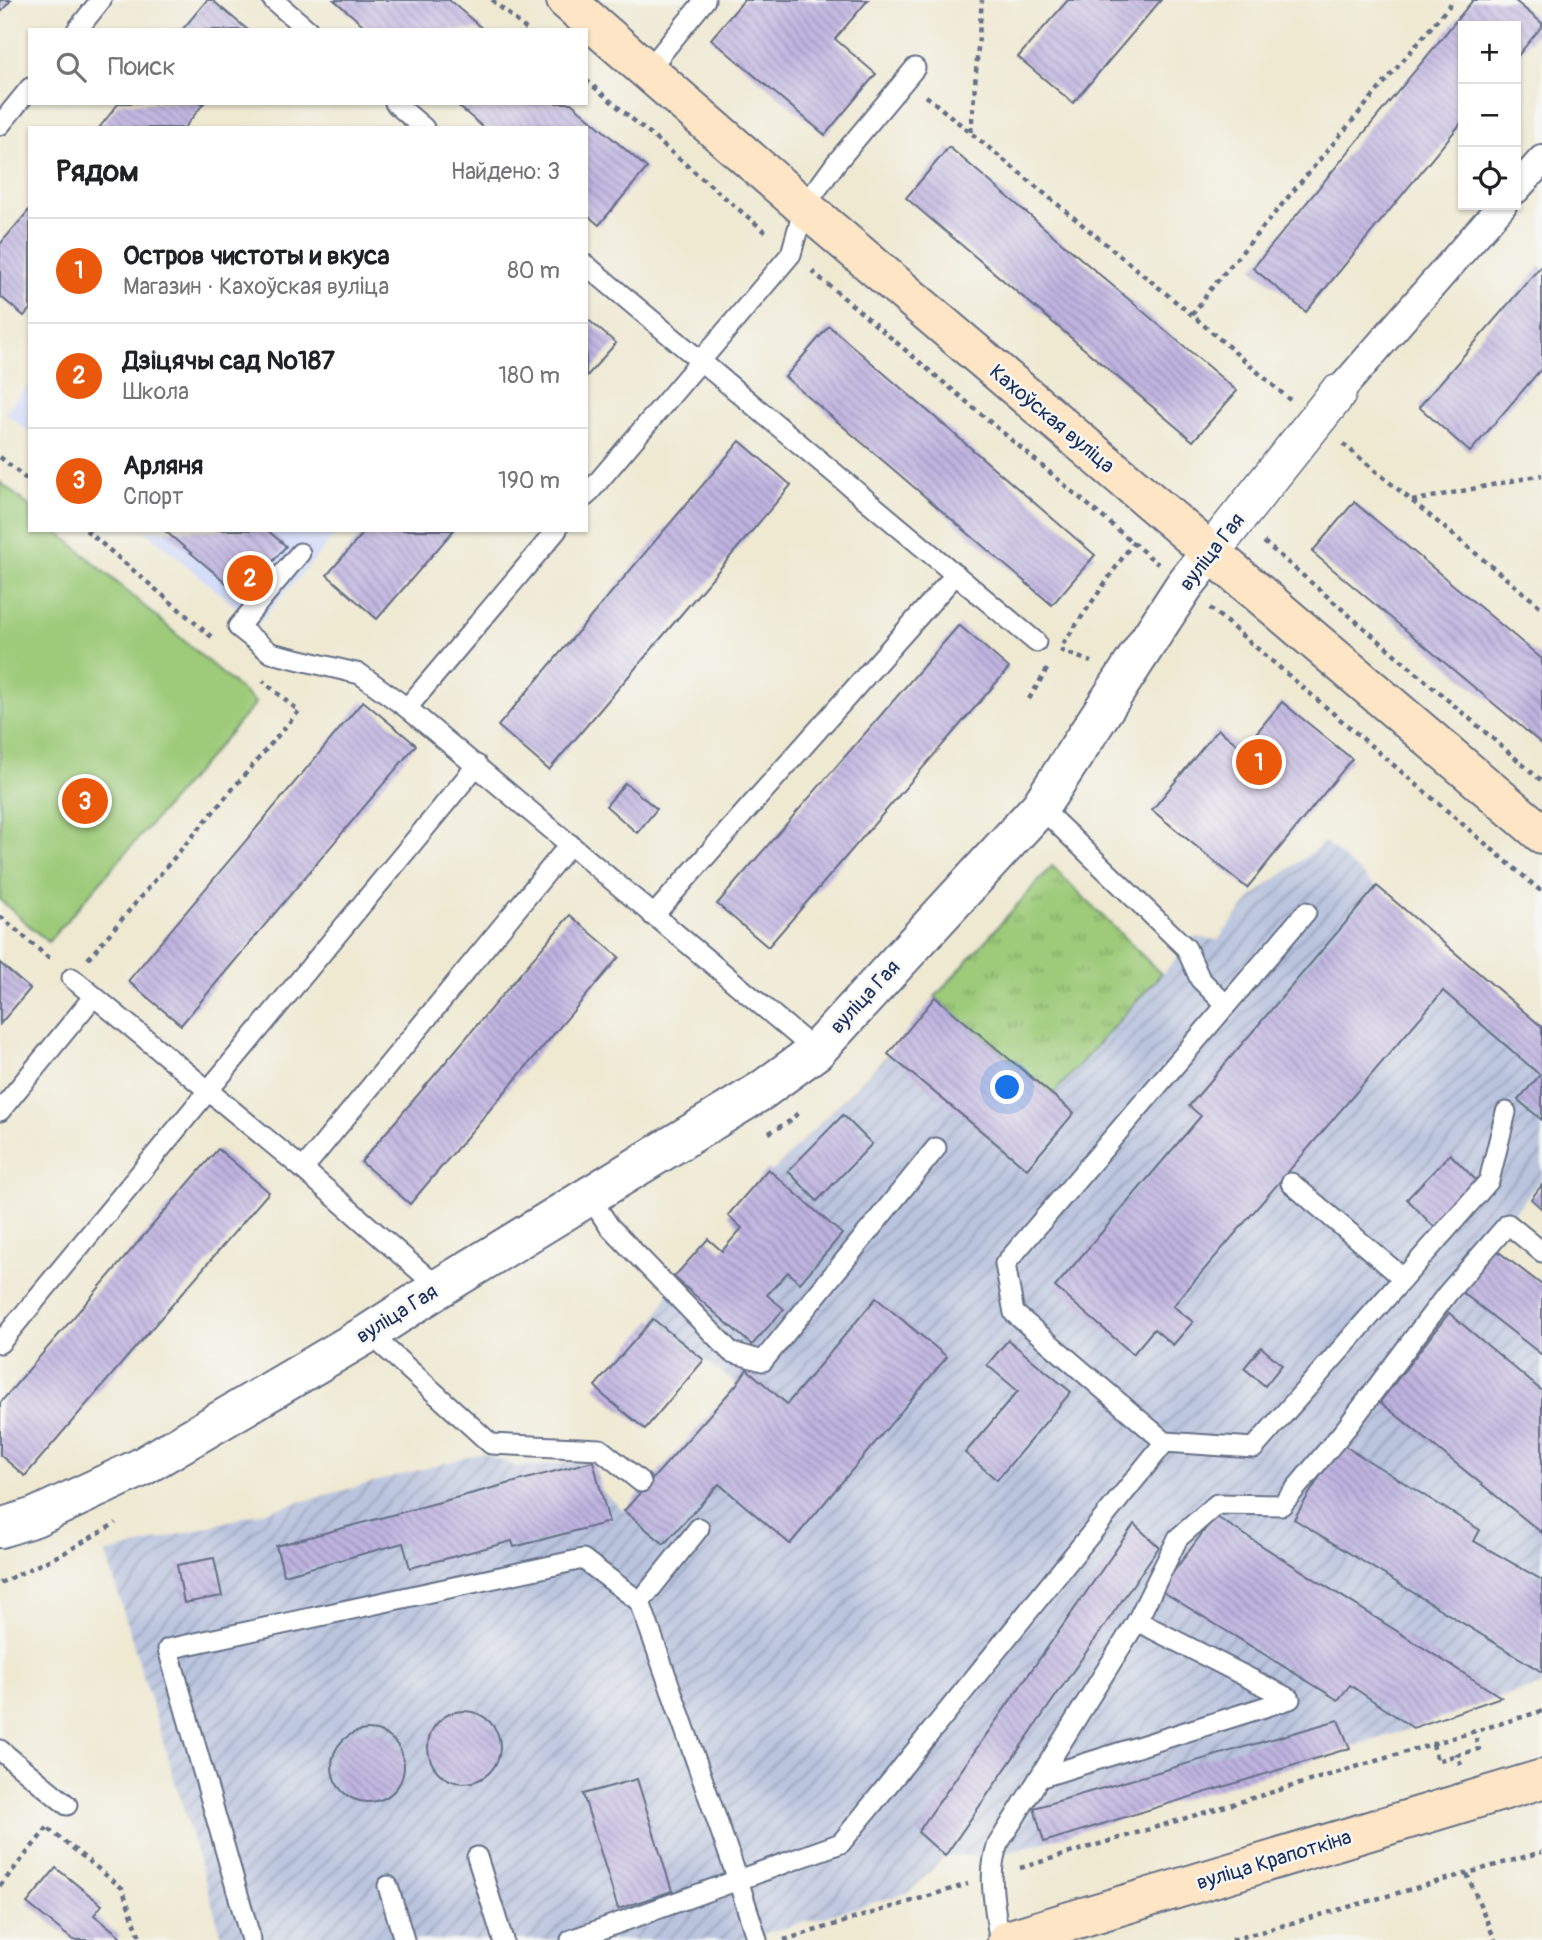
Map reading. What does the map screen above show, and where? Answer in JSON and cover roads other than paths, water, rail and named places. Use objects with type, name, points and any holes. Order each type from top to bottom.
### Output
[{"type":"main road","name":"Кахоўская вуліца","points":[[566,0],[804,207],[1542,834]]},
{"type":"main road","name":"вуліца Крапоткіна","points":[[1007,1940],[1542,1779]]},
{"type":"street","points":[[1521,184],[1542,160]]},
{"type":"street","name":"вуліца Гая","points":[[0,1528],[35,1517],[140,1468],[369,1333],[761,1091],[816,1051],[1040,807],[1184,586],[1326,407],[1498,210]]},
{"type":"lane","points":[[79,28],[101,0]]},
{"type":"lane","points":[[273,0],[306,28]]},
{"type":"lane","points":[[648,70],[705,0]]},
{"type":"lane","points":[[588,494],[791,254],[804,207],[836,163],[911,74]]},
{"type":"lane","points":[[0,125],[28,90]]},
{"type":"lane","points":[[397,105],[422,126]]},
{"type":"lane","points":[[588,267],[1036,642]]},
{"type":"lane","points":[[407,708],[555,532]]},
{"type":"lane","points":[[300,553],[238,627],[271,653],[360,674],[407,708],[816,1051]]},
{"type":"lane","points":[[653,916],[956,574]]},
{"type":"lane","points":[[0,1343],[477,765]]},
{"type":"lane","points":[[1040,807],[1186,948],[1200,979],[1226,1005]]},
{"type":"lane","points":[[303,1169],[570,844]]},
{"type":"lane","points":[[1306,912],[1005,1264],[1014,1313],[1164,1442],[1254,1448],[1489,1181],[1506,1112]]},
{"type":"lane","points":[[72,978],[303,1169],[439,1288]]},
{"type":"lane","points":[[0,1111],[94,996]]},
{"type":"lane","points":[[589,1196],[609,1226],[731,1352],[763,1361],[936,1148]]},
{"type":"lane","points":[[1291,1183],[1403,1278]]},
{"type":"lane","points":[[999,1940],[992,1877],[993,1856],[998,1844],[1137,1621],[1178,1538],[1217,1504],[1282,1505],[1347,1427],[1447,1294],[1508,1224],[1542,1252]]},
{"type":"lane","points":[[369,1333],[491,1444],[600,1448],[641,1482]]},
{"type":"lane","points":[[571,1940],[841,1843],[1164,1442]]},
{"type":"lane","points":[[640,1602],[699,1528]]},
{"type":"lane","points":[[251,1940],[168,1649],[583,1559],[640,1602],[757,1940]]},
{"type":"lane","points":[[1039,1778],[1290,1699],[1137,1621]]},
{"type":"lane","points":[[0,1750],[66,1805]]},
{"type":"lane","points":[[477,1857],[503,1940]]},
{"type":"lane","points":[[388,1886],[404,1940]]},
{"type":"place","name":"Дзіцячы сад №187","points":[[250,578]]},
{"type":"place","name":"Остров чистоты и вкуса","points":[[1259,762]]},
{"type":"place","name":"Арляня","points":[[85,801]]}]
